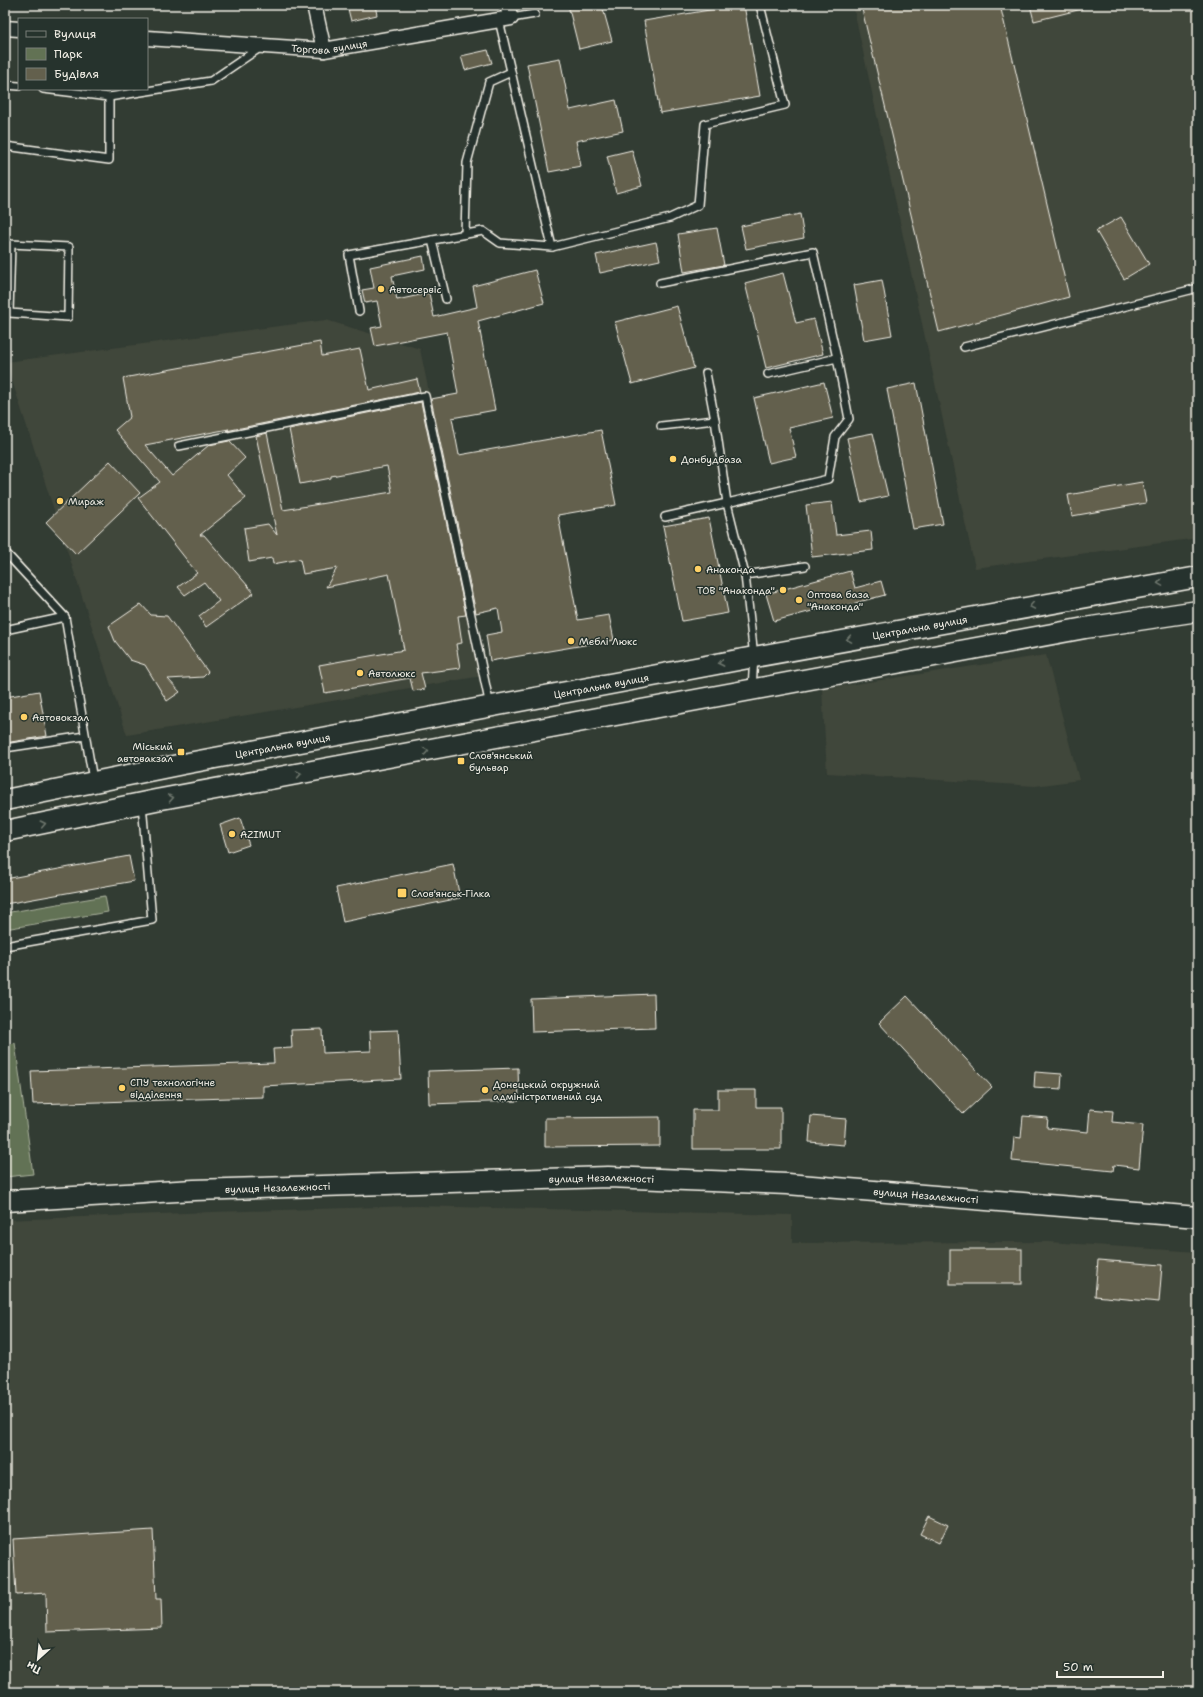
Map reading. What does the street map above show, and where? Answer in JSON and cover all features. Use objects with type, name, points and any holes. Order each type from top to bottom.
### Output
[{"type":"street","points":[[314,5],[324,50]]},
{"type":"street","name":"Торгова вулиця","points":[[148,38],[324,50],[506,15]]},
{"type":"street","points":[[5,28],[18,29]]},
{"type":"street","name":"Центральна вулиця","points":[[5,800],[490,706],[1198,577]]},
{"type":"street","points":[[5,831],[142,803],[1085,628],[1198,611]]},
{"type":"street","name":"вулиця Незалежності","points":[[5,1201],[194,1190],[608,1177],[787,1184],[1198,1217]]},
{"type":"lane","points":[[359,311],[349,254],[483,231],[500,243],[552,247],[670,218],[698,205],[704,124],[785,105],[760,5]]},
{"type":"lane","points":[[535,14],[506,15],[511,72],[552,247]]},
{"type":"lane","points":[[51,90],[109,97],[211,81],[262,46]]},
{"type":"lane","points":[[465,234],[467,163],[489,82],[511,72]]},
{"type":"lane","points":[[5,85],[18,86]]},
{"type":"lane","points":[[5,146],[110,160],[109,97]]},
{"type":"lane","points":[[432,240],[446,299]]},
{"type":"lane","points":[[8,244],[69,247],[68,317],[9,313],[8,244]]},
{"type":"lane","points":[[660,283],[813,252],[849,419],[835,437],[828,479],[666,517]]},
{"type":"lane","points":[[964,347],[1198,288]]},
{"type":"lane","points":[[768,374],[837,358]]},
{"type":"lane","points":[[706,373],[715,420],[727,503],[745,575],[754,657],[752,690]]},
{"type":"lane","points":[[179,446],[425,396],[490,706]]},
{"type":"lane","points":[[661,426],[715,420]]},
{"type":"lane","points":[[5,552],[66,617],[93,782]]},
{"type":"lane","points":[[745,575],[805,566]]},
{"type":"lane","points":[[5,630],[66,617]]},
{"type":"lane","points":[[5,748],[85,736]]},
{"type":"lane","points":[[5,946],[152,920],[142,803]]},
{"type":"shaded area","points":[[853,5],[1198,5],[1198,538],[975,568]]},
{"type":"shaded area","points":[[326,320],[420,349],[488,675],[127,735],[6,362]]},
{"type":"shaded area","points":[[1046,655],[1079,780],[1035,786],[827,773],[822,689]]},
{"type":"shaded area","points":[[415,1206],[792,1215],[792,1243],[1048,1242],[1198,1252],[1198,1692],[6,1692],[5,1220]]},
{"type":"green space","points":[[105,896],[108,912],[5,929],[5,913]]},
{"type":"green space","points":[[15,1043],[33,1174],[5,1177],[5,1045]]},
{"type":"building","points":[[347,5],[375,5],[377,15],[351,21]]},
{"type":"building","points":[[568,5],[602,5],[612,41],[579,49]]},
{"type":"building","points":[[744,5],[760,96],[660,113],[644,21]]},
{"type":"building","points":[[861,5],[1000,5],[1069,297],[939,332]]},
{"type":"building","points":[[1030,5],[1082,5],[1082,9],[1034,21]]},
{"type":"building","points":[[488,50],[492,63],[465,70],[461,56]]},
{"type":"building","points":[[560,58],[570,110],[616,100],[623,131],[576,141],[581,166],[549,172],[527,64]]},
{"type":"building","points":[[632,150],[642,186],[616,193],[607,156]]},
{"type":"building","points":[[800,214],[804,238],[746,249],[741,226]]},
{"type":"building","points":[[1121,217],[1149,264],[1124,279],[1096,231]]},
{"type":"building","points":[[717,228],[724,265],[684,272],[678,234]]},
{"type":"building","points":[[656,242],[660,260],[600,273],[596,255]]},
{"type":"building","points":[[423,256],[425,269],[392,276],[397,300],[429,293],[434,317],[477,307],[473,286],[535,270],[544,303],[478,321],[495,410],[452,418],[459,455],[601,430],[616,505],[558,515],[578,620],[609,615],[614,640],[490,661],[486,635],[502,632],[498,608],[476,613],[431,399],[458,394],[447,332],[375,346],[371,328],[382,326],[377,301],[365,303],[362,290],[374,288],[370,267]]},
{"type":"building","points":[[783,273],[796,323],[814,319],[823,354],[766,368],[745,283]]},
{"type":"building","points":[[882,280],[892,335],[864,340],[854,285]]},
{"type":"building","points":[[677,306],[694,368],[632,384],[615,322]]},
{"type":"building","points":[[320,342],[322,356],[360,349],[369,390],[417,379],[420,392],[226,431],[229,429],[145,445],[172,476],[209,445],[229,441],[245,458],[227,475],[246,498],[200,535],[204,535],[254,593],[206,627],[199,616],[219,601],[204,582],[185,595],[178,587],[197,573],[138,498],[160,482],[115,430],[130,417],[123,378]]},
{"type":"building","points":[[824,382],[833,418],[789,428],[796,457],[769,463],[754,398]]},
{"type":"building","points":[[916,383],[943,524],[913,529],[887,389]]},
{"type":"building","points":[[421,402],[466,615],[458,616],[462,643],[456,644],[460,668],[421,673],[425,689],[413,691],[410,678],[325,693],[319,665],[404,650],[389,574],[326,587],[337,568],[303,574],[300,559],[273,564],[272,558],[249,562],[244,528],[268,524],[277,535],[256,436],[267,433],[283,510],[392,492],[387,466],[331,476],[331,478],[300,484],[289,429]]},
{"type":"building","points":[[873,433],[888,496],[861,502],[847,438]]},
{"type":"building","points":[[110,461],[140,493],[76,554],[46,522]]},
{"type":"building","points":[[1142,482],[1146,503],[1072,516],[1068,495]]},
{"type":"building","points":[[832,502],[836,535],[871,531],[873,550],[812,557],[806,505]]},
{"type":"building","points":[[709,518],[728,613],[682,621],[663,526]]},
{"type":"building","points":[[850,571],[855,588],[881,581],[885,595],[836,608],[835,605],[774,621],[766,594]]},
{"type":"building","points":[[141,604],[151,615],[167,616],[208,672],[203,677],[168,679],[180,692],[167,701],[145,665],[130,660],[115,641],[109,626]]},
{"type":"building","name":"Автовокзал","points":[[39,691],[47,736],[5,743],[5,697]]},
{"type":"building","points":[[240,818],[249,845],[228,852],[220,825]]},
{"type":"building","points":[[129,856],[134,881],[5,904],[5,879]]},
{"type":"building","points":[[453,864],[460,898],[343,922],[336,888]]},
{"type":"building","points":[[654,994],[655,1028],[532,1032],[531,999]]},
{"type":"building","points":[[907,996],[992,1087],[963,1114],[879,1023]]},
{"type":"building","points":[[322,1029],[323,1053],[371,1051],[370,1031],[398,1030],[401,1079],[263,1086],[263,1097],[33,1104],[31,1071],[274,1063],[273,1049],[292,1048],[291,1030]]},
{"type":"building","points":[[518,1068],[519,1101],[429,1104],[428,1071]]},
{"type":"building","points":[[1035,1072],[1062,1074],[1061,1089],[1034,1087]]},
{"type":"building","points":[[718,1090],[756,1090],[756,1107],[781,1107],[781,1149],[693,1149],[693,1110],[718,1110]]},
{"type":"building","points":[[1090,1109],[1113,1111],[1112,1122],[1143,1125],[1139,1168],[1114,1165],[1113,1171],[1012,1161],[1014,1137],[1021,1138],[1023,1116],[1048,1118],[1047,1128],[1088,1132]]},
{"type":"building","points":[[811,1116],[846,1119],[844,1145],[809,1142]]},
{"type":"building","points":[[660,1117],[660,1146],[545,1147],[545,1118]]},
{"type":"building","points":[[950,1249],[1022,1249],[1022,1284],[950,1284]]},
{"type":"building","points":[[1098,1260],[1162,1265],[1159,1302],[1095,1296]]},
{"type":"building","points":[[929,1516],[948,1525],[939,1543],[920,1534]]},
{"type":"building","points":[[153,1530],[156,1599],[161,1599],[162,1628],[47,1632],[46,1593],[16,1595],[13,1539]]},
{"type":"place","name":"Автосервіс","points":[[381,289]]},
{"type":"place","name":"Донбудбаза","points":[[673,459]]},
{"type":"place","name":"Мираж","points":[[60,501]]},
{"type":"place","name":"Анаконда","points":[[698,569]]},
{"type":"place","name":"ТОВ \"Анаконда\"","points":[[783,590]]},
{"type":"place","name":"Оптова база \"Анаконда\"","points":[[799,600]]},
{"type":"place","name":"Меблі Люкс","points":[[571,641]]},
{"type":"place","name":"Автолюкс","points":[[360,673]]},
{"type":"place","name":"Автовокзал","points":[[24,717]]},
{"type":"place","name":"Міський автовакзал","points":[[181,752]]},
{"type":"place","name":"Слов'янський бульвар","points":[[461,761]]},
{"type":"place","name":"AZIMUT","points":[[232,834]]},
{"type":"place","name":"Слов'янськ-Гілка","points":[[402,893]]},
{"type":"place","name":"СПУ технологічне відділення","points":[[122,1088]]},
{"type":"place","name":"Донецький окружний адміністративний суд","points":[[485,1090]]}]
